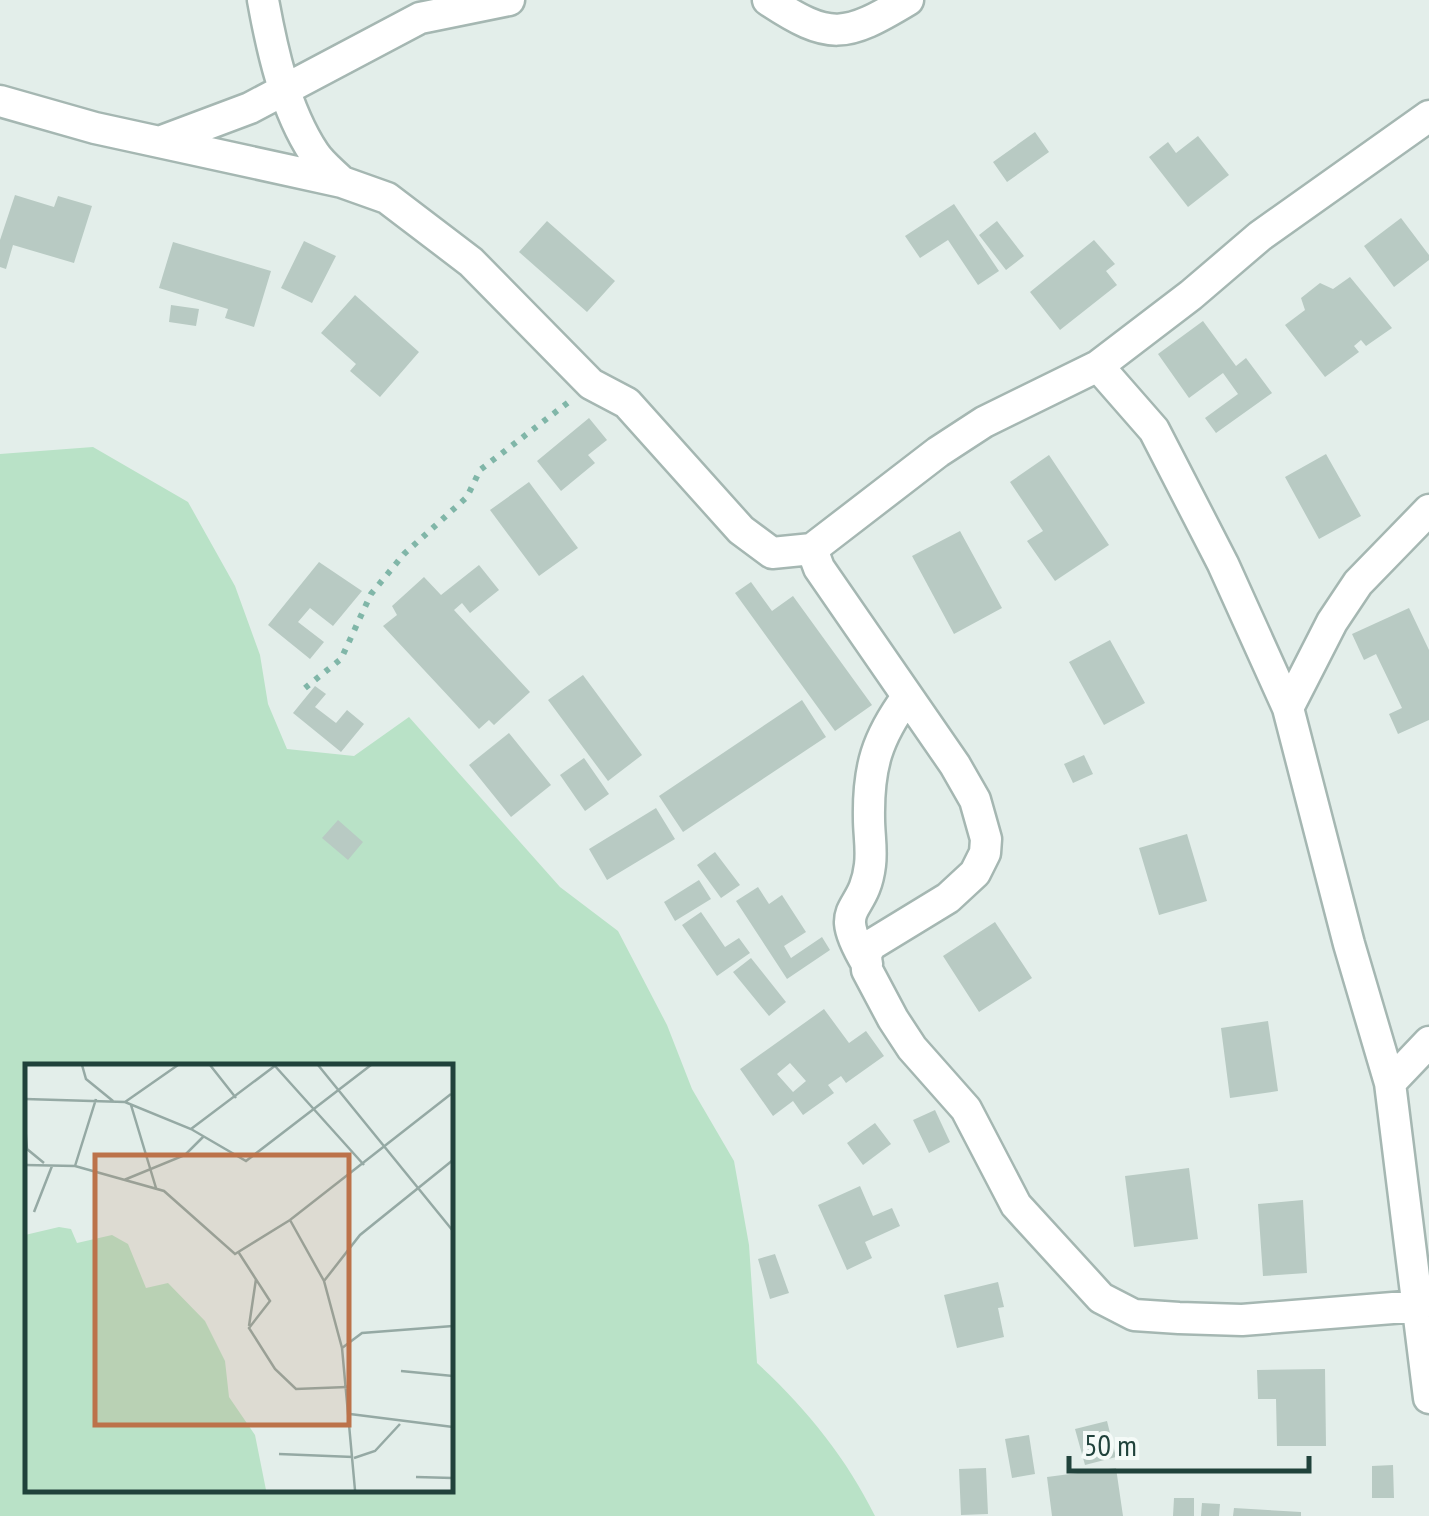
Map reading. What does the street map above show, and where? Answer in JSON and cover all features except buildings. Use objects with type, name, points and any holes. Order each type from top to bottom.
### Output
[{"type":"street","points":[[263,0],[286,90],[315,156],[342,182]]},
{"type":"street","points":[[162,141],[236,114],[420,18],[509,0]]},
{"type":"street","points":[[768,0],[801,22],[825,31],[849,30],[908,0]]},
{"type":"street","points":[[0,101],[95,128],[342,182],[386,198],[472,262],[592,384],[627,403],[741,530],[772,554],[812,549],[938,452],[984,422],[1098,366],[1260,236],[1429,116]]},
{"type":"street","points":[[1098,366],[1154,430],[1223,564],[1288,708],[1349,944],[1390,1083],[1429,1398]]},
{"type":"street","points":[[1288,708],[1332,622],[1358,583],[1429,510]]},
{"type":"street","points":[[812,549],[819,568],[955,765],[983,821],[985,853],[976,873],[948,898],[871,945],[866,964]]},
{"type":"street","points":[[907,697],[882,735],[871,772],[870,869],[848,925],[874,987],[912,1048],[966,1109],[1016,1204],[1101,1298],[1134,1315],[1242,1320],[1418,1306]]},
{"type":"street","points":[[1390,1083],[1429,1042]]},
{"type":"path","points":[[305,688],[341,659],[370,594],[404,554],[467,497],[480,470],[592,384]]},
{"type":"green space","points":[[93,447],[188,502],[235,586],[260,655],[268,704],[287,749],[354,756],[409,717],[560,887],[618,931],[667,1025],[692,1089],[734,1161],[749,1245],[757,1363],[823,1434],[875,1516],[0,1516],[0,454]]}]
